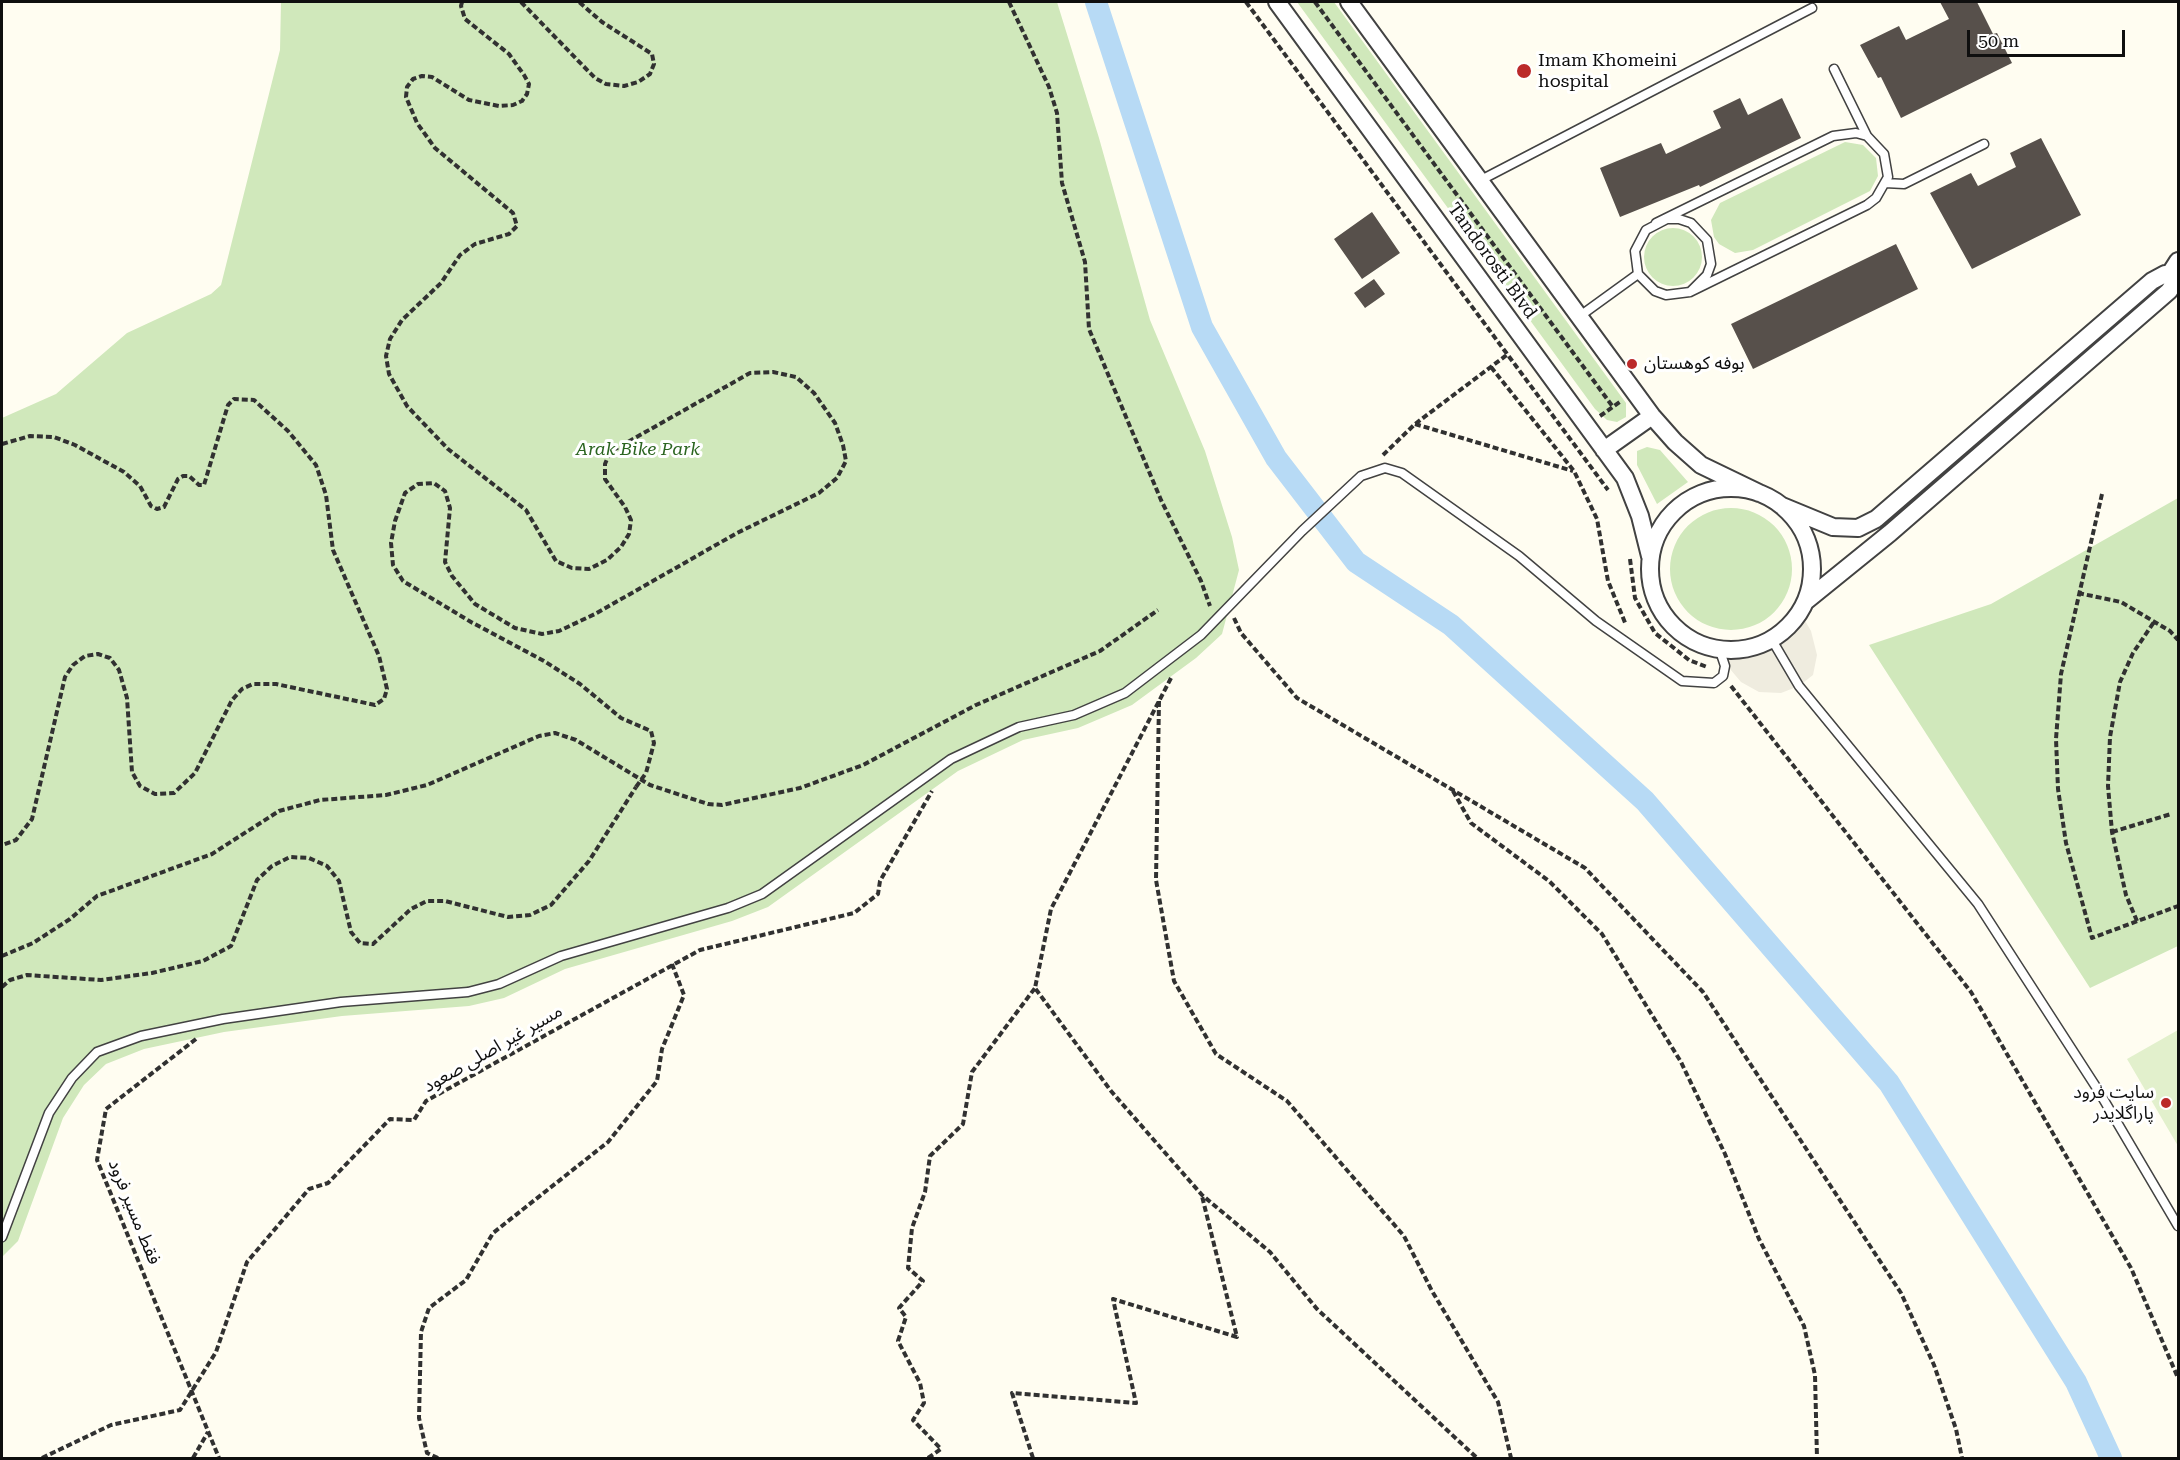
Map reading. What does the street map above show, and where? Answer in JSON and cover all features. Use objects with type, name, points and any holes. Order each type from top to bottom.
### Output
[{"type":"street","name":"Tandorosti Blvd","points":[[1277,2],[1625,478],[1640,516],[1650,556]]},
{"type":"street","points":[[1349,2],[1634,392],[1675,442],[1701,465],[1782,506],[1833,527],[1858,528],[1876,519],[2152,281],[2174,268]]},
{"type":"street","points":[[1759,493],[1728,488],[1712,490],[1689,499],[1671,514],[1657,533],[1650,556],[1649,582],[1658,607],[1681,633],[1695,643],[1720,651],[1747,650],[1772,640],[1792,623],[1806,602],[1890,533],[2169,291],[2173,282],[2174,268]]},
{"type":"street","points":[[1604,450],[1652,416]]},
{"type":"street","points":[[1782,506],[1800,525],[1810,549],[1813,576],[1806,602]]},
{"type":"street","points":[[1876,519],[1876,530],[1880,533],[1890,533]]},
{"type":"lane","points":[[1481,180],[1812,8]]},
{"type":"lane","points":[[1834,69],[1868,136],[1884,154],[1888,165],[1886,183],[1876,198],[1867,205],[1690,292],[1666,295],[1650,288],[1638,274],[1635,250],[1646,230],[1656,223],[1833,136],[1856,133],[1868,136]]},
{"type":"lane","points":[[1886,183],[1904,184],[1984,144]]},
{"type":"lane","points":[[1656,223],[1667,219],[1679,219],[1695,227],[1707,240],[1711,252],[1709,270],[1700,285],[1690,292]]},
{"type":"lane","points":[[1580,316],[1638,274]]},
{"type":"lane","points":[[2,1237],[49,1113],[72,1078],[97,1052],[141,1036],[223,1019],[341,1002],[468,992],[499,984],[561,956],[728,908],[762,894],[951,759],[1018,727],[1074,715],[1125,693],[1211,625],[1302,531],[1361,476],[1385,468],[1402,473],[1519,556],[1637,651],[1682,681],[1714,683],[1723,676],[1725,666],[1720,651]]},
{"type":"lane","points":[[1772,640],[1799,686],[1978,904],[2098,1090],[2178,1226]]},
{"type":"path","points":[[2,987],[10,980],[27,975],[101,980],[152,973],[203,961],[231,946],[257,880],[272,866],[290,857],[309,858],[327,866],[339,880],[351,933],[360,943],[373,944],[411,909],[428,901],[445,901],[508,917],[530,915],[550,905],[589,861],[646,773],[654,743],[651,730],[621,718],[580,684],[403,581],[393,565],[391,543],[395,520],[405,493],[418,484],[434,483],[446,491],[450,508],[445,562],[452,576],[475,604],[515,628],[542,634],[559,631],[595,614],[737,533],[819,493],[837,478],[846,461],[835,423],[814,393],[796,377],[773,372],[750,373],[610,452],[605,464],[605,479],[626,507],[631,520],[629,534],[621,547],[607,560],[589,569],[572,568],[556,561],[526,510],[448,449],[407,406],[389,374],[386,356],[390,339],[402,320],[441,283],[460,255],[475,244],[509,234],[517,226],[513,213],[435,148],[417,123],[406,97],[407,87],[413,79],[422,76],[432,77],[469,100],[490,105],[513,105],[527,94],[529,84],[509,54],[465,19],[460,6],[462,2]]},
{"type":"path","points":[[521,2],[595,78],[606,84],[624,86],[638,82],[650,74],[654,64],[652,54],[602,22],[579,2]]},
{"type":"path","points":[[1009,2],[1049,87],[1057,113],[1062,183],[1085,262],[1089,329],[1161,500],[1202,580],[1209,600],[1211,625]]},
{"type":"path","points":[[1245,2],[1611,493]]},
{"type":"path","points":[[1315,2],[1613,407]]},
{"type":"path","points":[[1361,476],[1414,424],[1491,367],[1574,471],[1597,519],[1608,580],[1637,651]]},
{"type":"path","points":[[1587,426],[1634,392]]},
{"type":"path","points":[[2,444],[30,436],[54,437],[75,445],[124,472],[140,486],[151,506],[157,509],[164,507],[178,479],[183,476],[189,476],[199,485],[204,485],[228,405],[234,399],[254,400],[288,430],[316,465],[326,495],[333,550],[379,656],[387,689],[384,699],[375,705],[276,684],[253,684],[242,689],[232,700],[195,773],[174,793],[155,794],[140,786],[132,772],[127,698],[119,670],[110,658],[98,654],[85,656],[73,665],[65,677],[32,819],[16,840],[2,844]]},
{"type":"path","points":[[1414,424],[1574,471]]},
{"type":"path","points":[[2102,494],[2061,674],[2056,739],[2058,789],[2066,843],[2092,938],[2178,906]]},
{"type":"path","points":[[1629,549],[1635,598],[1655,633],[1689,660],[1723,676],[1971,992],[2131,1268],[2178,1378]]},
{"type":"path","points":[[2078,593],[2121,602],[2178,640]]},
{"type":"path","points":[[1228,607],[1241,633],[1297,698],[1585,868],[1703,992],[1901,1293],[1934,1365],[1956,1429],[1962,1458]]},
{"type":"path","points":[[2,956],[33,943],[70,919],[97,896],[212,854],[267,817],[279,812],[320,800],[386,795],[427,785],[539,736],[555,733],[576,740],[650,785],[708,804],[722,805],[800,788],[863,765],[976,705],[1100,651],[1158,610]]},
{"type":"path","points":[[2137,921],[2126,895],[2112,832],[2108,786],[2110,737],[2120,682],[2133,653],[2154,622]]},
{"type":"path","points":[[928,1458],[941,1449],[914,1420],[924,1403],[920,1383],[898,1341],[906,1317],[899,1308],[923,1281],[908,1268],[912,1228],[925,1192],[930,1156],[963,1124],[972,1072],[1035,988],[1051,909],[1186,647]]},
{"type":"path","points":[[1159,700],[1156,880],[1174,981],[1216,1053],[1287,1101],[1404,1236],[1432,1291],[1498,1402],[1512,1458]]},
{"type":"path","name":"مسیر غیر اصلی صعود","points":[[42,1458],[111,1425],[180,1410],[216,1352],[248,1262],[309,1189],[328,1183],[390,1119],[414,1120],[426,1101],[700,950],[854,913],[878,894],[880,880],[933,789]]},
{"type":"path","points":[[1453,790],[1471,823],[1549,880],[1602,934],[1681,1062],[1725,1154],[1759,1239],[1804,1326],[1815,1375],[1817,1458]]},
{"type":"path","points":[[2112,832],[2171,814]]},
{"type":"path","points":[[438,1458],[427,1453],[419,1418],[421,1332],[429,1308],[466,1280],[493,1233],[608,1142],[657,1081],[662,1049],[684,994],[672,964]]},
{"type":"path","points":[[1035,988],[1111,1091],[1202,1196],[1270,1252],[1317,1309],[1477,1458]]},
{"type":"path","name":"فقط مسیر فرود","points":[[219,1458],[97,1160],[106,1109],[223,1019]]},
{"type":"path","points":[[1033,1458],[1012,1393],[1136,1403],[1113,1299],[1238,1337],[1202,1196]]},
{"type":"path","points":[[193,1458],[208,1432]]},
{"type":"green space","name":"Arak Bike Park","points":[[281,2],[1057,2],[1099,138],[1150,320],[1205,451],[1232,537],[1239,570],[1222,634],[1196,658],[1132,705],[1078,728],[1023,740],[958,771],[768,907],[732,921],[565,969],[504,998],[469,1006],[342,1016],[224,1032],[144,1049],[106,1064],[84,1085],[63,1118],[18,1241],[2,1257],[2,418],[56,394],[127,333],[211,294],[221,285],[280,50]]},
{"type":"green space","points":[[1297,2],[1334,2],[1626,403],[1626,417],[1617,422],[1607,420],[1595,409]]},
{"type":"green space","points":[[1845,142],[1863,145],[1876,158],[1878,176],[1870,191],[1753,250],[1735,253],[1719,244],[1714,237],[1711,220],[1720,203]]},
{"type":"green space","points":[[1673,228],[1684,230],[1697,241],[1702,257],[1700,268],[1689,281],[1673,286],[1662,284],[1649,273],[1644,257],[1646,246],[1657,233]]},
{"type":"green space","points":[[1647,447],[1660,450],[1688,482],[1657,504],[1637,465],[1637,451]]},
{"type":"green space","points":[[2178,498],[2178,946],[2090,988],[1869,645],[1991,604]]},
{"type":"green space","points":[[1731,508],[1754,513],[1774,526],[1787,546],[1792,569],[1787,592],[1774,612],[1754,625],[1731,630],[1708,625],[1688,612],[1675,592],[1670,569],[1675,546],[1688,526],[1708,513]]},
{"type":"green space","name":"سایت فرود پاراگلایدر","points":[[2178,1030],[2178,1146],[2127,1059]]},
{"type":"shaded area","points":[[1800,612],[1811,631],[1817,655],[1813,675],[1799,686],[1781,693],[1759,692],[1741,682],[1730,669],[1725,650],[1747,650],[1772,640],[1792,623]]},
{"type":"building","points":[[1940,2],[1977,2],[1993,34],[1997,33],[2012,63],[1901,118],[1881,77],[1878,78],[1860,45],[1899,26],[1906,40],[1949,19]]},
{"type":"building","points":[[1740,98],[1748,115],[1782,98],[1801,138],[1700,187],[1699,185],[1620,217],[1600,168],[1661,143],[1666,154],[1721,128],[1713,111]]},
{"type":"building","points":[[2041,138],[2081,215],[1972,269],[1930,193],[1971,173],[1978,186],[2016,167],[2010,153]]},
{"type":"building","points":[[1372,212],[1400,253],[1362,279],[1334,239]]},
{"type":"building","points":[[1896,244],[1918,289],[1753,369],[1731,324]]},
{"type":"building","points":[[1374,279],[1385,294],[1365,308],[1354,293]]},
{"type":"waterway","points":[[1096,2],[1202,327],[1276,458],[1356,562],[1451,625],[1645,801],[1889,1083],[2076,1382],[2111,1458]]},
{"type":"place","name":"Imam Khomeini hospital","points":[[1524,71]]},
{"type":"place","name":"بوفه کوهستان","points":[[1632,364]]},
{"type":"place","name":"سایت فرود پاراگلایدر","points":[[2166,1103]]}]
